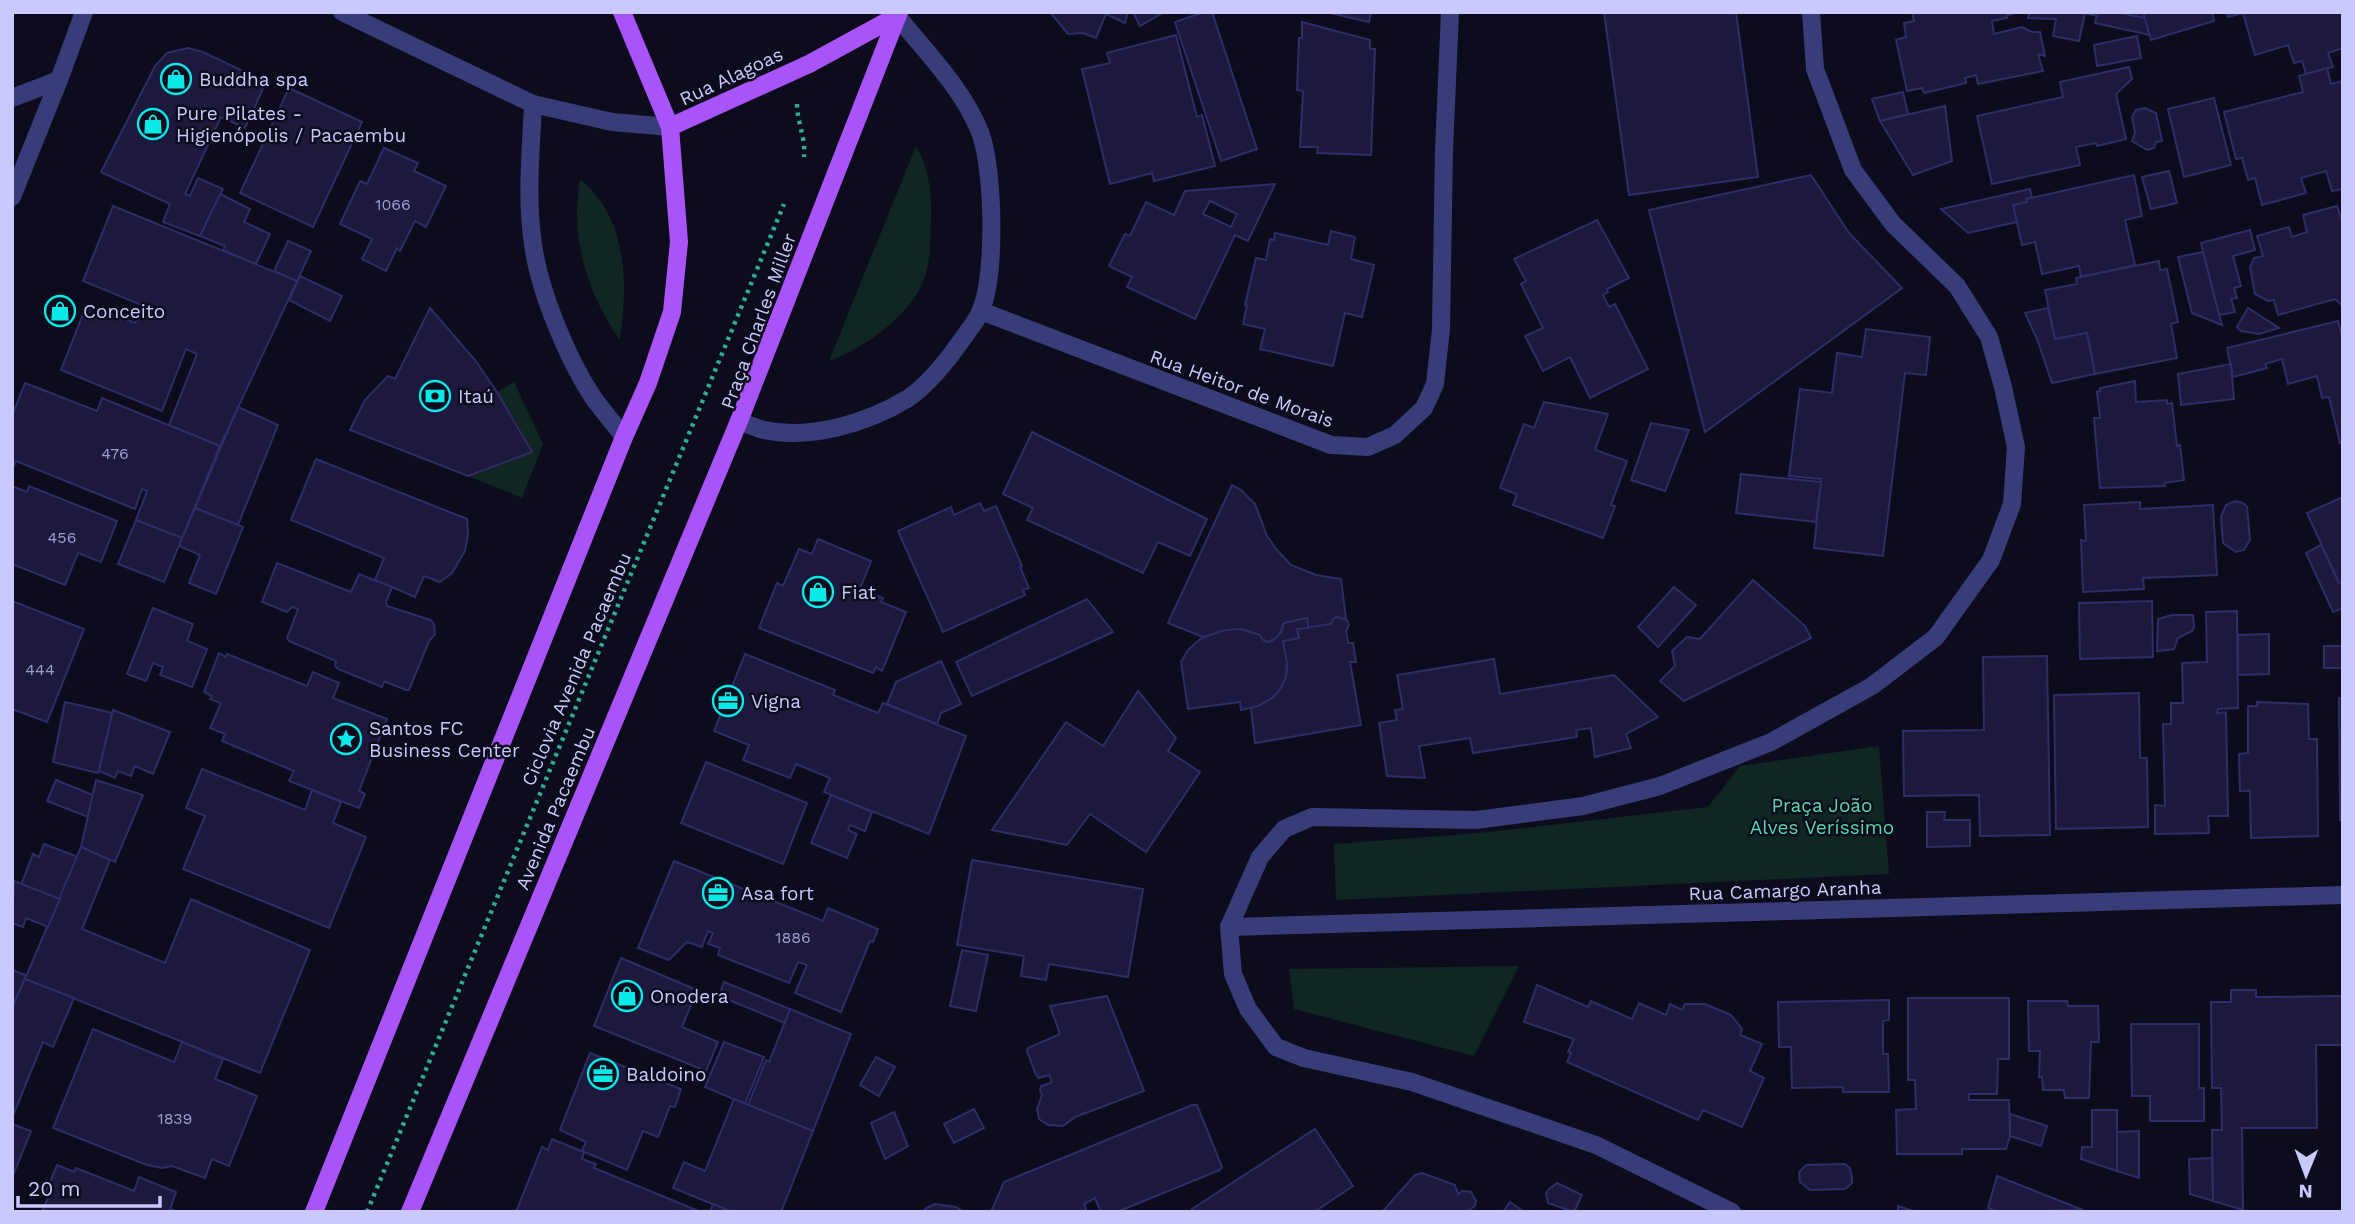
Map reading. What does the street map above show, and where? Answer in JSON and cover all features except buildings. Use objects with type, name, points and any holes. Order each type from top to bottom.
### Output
[{"type":"main road","points":[[314,1212],[648,383],[672,312],[679,242],[670,127],[622,12]]},
{"type":"main road","name":"Rua Alagoas","points":[[670,127],[809,64],[898,14]]},
{"type":"main road","name":"Praça Charles Miller","points":[[739,421],[898,14]]},
{"type":"main road","name":"Avenida Pacaembu","points":[[410,1212],[739,421]]},
{"type":"street","points":[[12,197],[60,80],[83,12]]},
{"type":"street","name":"Rua Alagoas","points":[[342,12],[534,104],[612,122],[670,127]]},
{"type":"street","name":"Rua Heitor de Morais","points":[[981,311],[1331,445],[1368,447],[1395,435],[1424,408],[1435,384],[1441,329],[1450,12]]},
{"type":"street","points":[[1732,1212],[1596,1145],[1412,1082],[1304,1058],[1276,1046],[1248,1009],[1233,974],[1229,927],[1260,857],[1284,829],[1312,817],[1476,820],[1583,806],[1660,786],[1771,742],[1872,686],[1936,636],[1991,560],[2012,504],[2016,447],[1989,337],[1957,286],[1893,224],[1853,170],[1815,69],[1811,12]]},
{"type":"street","name":"Praça Charles Miller","points":[[739,421],[765,430],[797,431],[831,429],[861,420],[908,398],[949,359],[981,311],[991,267],[991,209],[986,155],[980,132],[941,69],[898,14]]},
{"type":"street","points":[[12,98],[60,80]]},
{"type":"street","points":[[534,104],[530,196],[533,244],[540,277],[576,367],[594,398],[624,437]]},
{"type":"street","name":"Rua Camargo Aranha","points":[[1229,927],[2343,895]]},
{"type":"path","points":[[799,168],[804,155],[804,136]]},
{"type":"path","name":"Ciclovia Avenida Pacaembu","points":[[367,1212],[788,194]]},
{"type":"green space","points":[[916,146],[927,172],[931,200],[929,260],[926,273],[912,301],[887,327],[858,347],[829,361]]},
{"type":"green space","points":[[580,179],[596,195],[616,232],[624,275],[620,340],[598,303],[579,243],[577,201]]},
{"type":"green space","points":[[514,382],[543,444],[522,498],[468,476],[532,452],[497,392]]},
{"type":"green space","name":"Praça João Alves Veríssimo","points":[[1879,746],[1889,874],[1336,900],[1334,844],[1479,833],[1708,807],[1740,766]]},
{"type":"green space","points":[[1519,966],[1474,1056],[1294,1009],[1289,969]]},
{"type":"place","name":"Buddha spa","points":[[176,79]]},
{"type":"place","name":"Pure Pilates - Higienópolis / Pacaembu","points":[[153,124]]},
{"type":"place","name":"Conceito","points":[[60,311]]},
{"type":"place","name":"Itaú","points":[[435,396]]},
{"type":"place","name":"Fiat","points":[[818,592]]},
{"type":"place","name":"Vigna","points":[[728,701]]},
{"type":"place","name":"Santos FC Business Center","points":[[346,739]]},
{"type":"place","name":"Asa fort","points":[[718,893]]},
{"type":"place","name":"Onodera","points":[[627,996]]},
{"type":"place","name":"Baldoino","points":[[603,1074]]}]
